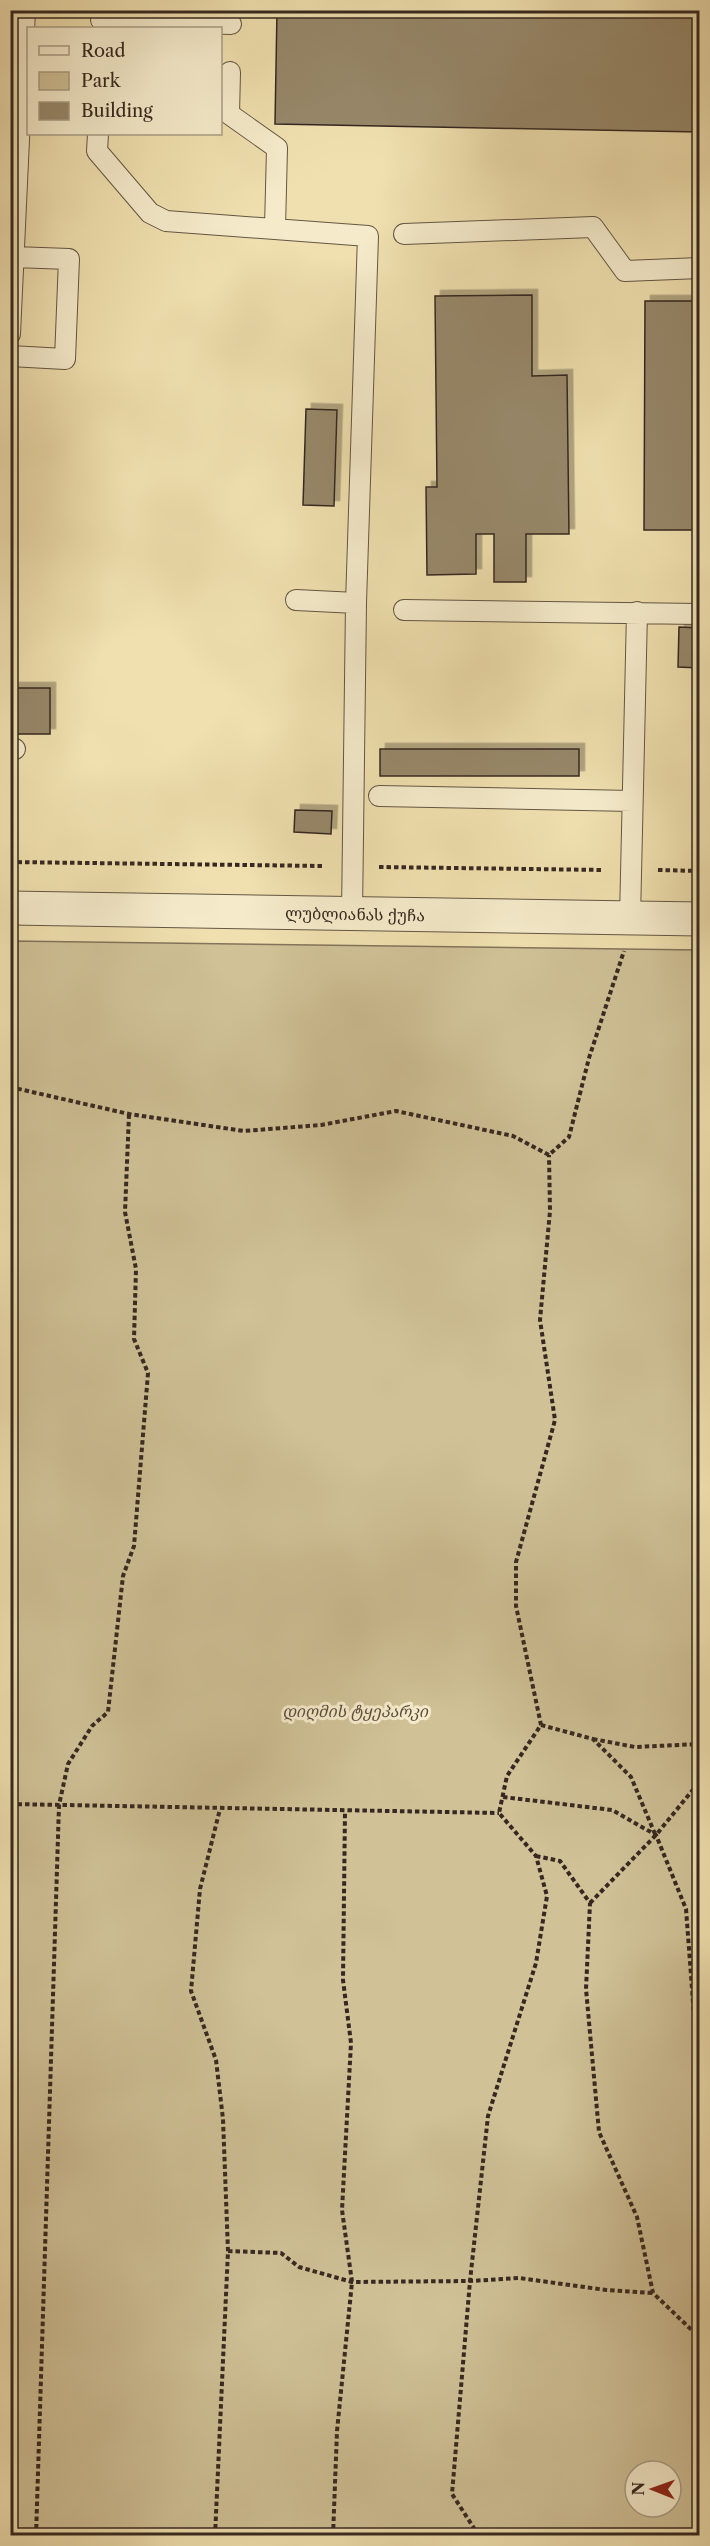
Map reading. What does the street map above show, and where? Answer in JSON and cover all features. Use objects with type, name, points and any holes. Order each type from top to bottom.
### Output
[{"type":"street","name":"ლუბლიანას ქუჩა","points":[[10,908],[699,919]]},
{"type":"lane","points":[[10,334],[25,10]]},
{"type":"lane","points":[[101,20],[231,24]]},
{"type":"lane","points":[[230,72],[229,114],[278,148],[275,228]]},
{"type":"lane","points":[[98,135],[97,151],[150,213],[166,221],[368,236],[356,603],[352,914]]},
{"type":"lane","points":[[404,234],[593,226],[625,271],[699,268]]},
{"type":"lane","points":[[10,356],[65,359],[69,259],[14,257]]},
{"type":"lane","points":[[296,600],[356,603]]},
{"type":"lane","points":[[404,610],[699,614]]},
{"type":"lane","points":[[630,918],[637,612]]},
{"type":"lane","points":[[379,796],[632,801]]},
{"type":"path","points":[[499,1813],[507,1776],[541,1725],[516,1606],[516,1562],[555,1420],[540,1320],[550,1211],[549,1155],[569,1137],[589,1058],[626,944],[630,918]]},
{"type":"path","points":[[10,1087],[129,1114],[244,1131],[321,1125],[396,1111],[513,1136],[549,1155]]},
{"type":"path","points":[[36,2535],[59,1805],[68,1764],[92,1725],[108,1712],[123,1576],[134,1546],[148,1373],[134,1339],[136,1269],[125,1212],[129,1114]]},
{"type":"path","points":[[541,1725],[635,1747],[699,1744]]},
{"type":"path","points":[[593,1739],[631,1777],[686,1909],[699,2096]]},
{"type":"path","points":[[590,1903],[656,1835],[699,1781]]},
{"type":"path","points":[[503,1797],[612,1810],[656,1835]]},
{"type":"path","points":[[10,1804],[499,1813],[536,1856],[547,1896],[536,1963],[488,2115],[470,2281],[452,2493],[479,2535]]},
{"type":"path","points":[[215,2535],[228,2251],[223,2119],[216,2060],[191,1990],[200,1889],[220,1809]]},
{"type":"path","points":[[333,2535],[337,2431],[352,2282],[342,2210],[351,2043],[343,1980],[345,1811]]},
{"type":"path","points":[[536,1856],[560,1861],[590,1903],[586,1989],[599,2132],[638,2217],[654,2293],[699,2338]]},
{"type":"path","points":[[228,2251],[281,2253],[299,2267],[352,2282],[470,2281],[519,2278],[606,2290],[654,2293]]},
{"type":"green space","name":"დიღმის ტყეპარკი","points":[[11,941],[699,950],[699,2535],[11,2535]]},
{"type":"building","points":[[277,10],[700,10],[700,132],[275,124]]},
{"type":"building","points":[[532,295],[532,376],[567,375],[569,534],[526,534],[526,582],[494,582],[494,534],[476,534],[476,574],[427,575],[426,487],[437,487],[435,296]]},
{"type":"building","points":[[645,301],[700,301],[700,530],[644,530]]},
{"type":"building","points":[[306,409],[337,410],[334,506],[303,505]]},
{"type":"building","points":[[679,627],[700,628],[700,668],[678,667]]},
{"type":"building","points":[[10,688],[50,688],[50,734],[10,734]]},
{"type":"building","points":[[380,749],[579,749],[579,776],[380,776]]},
{"type":"building","points":[[295,810],[332,811],[331,834],[294,832]]}]
